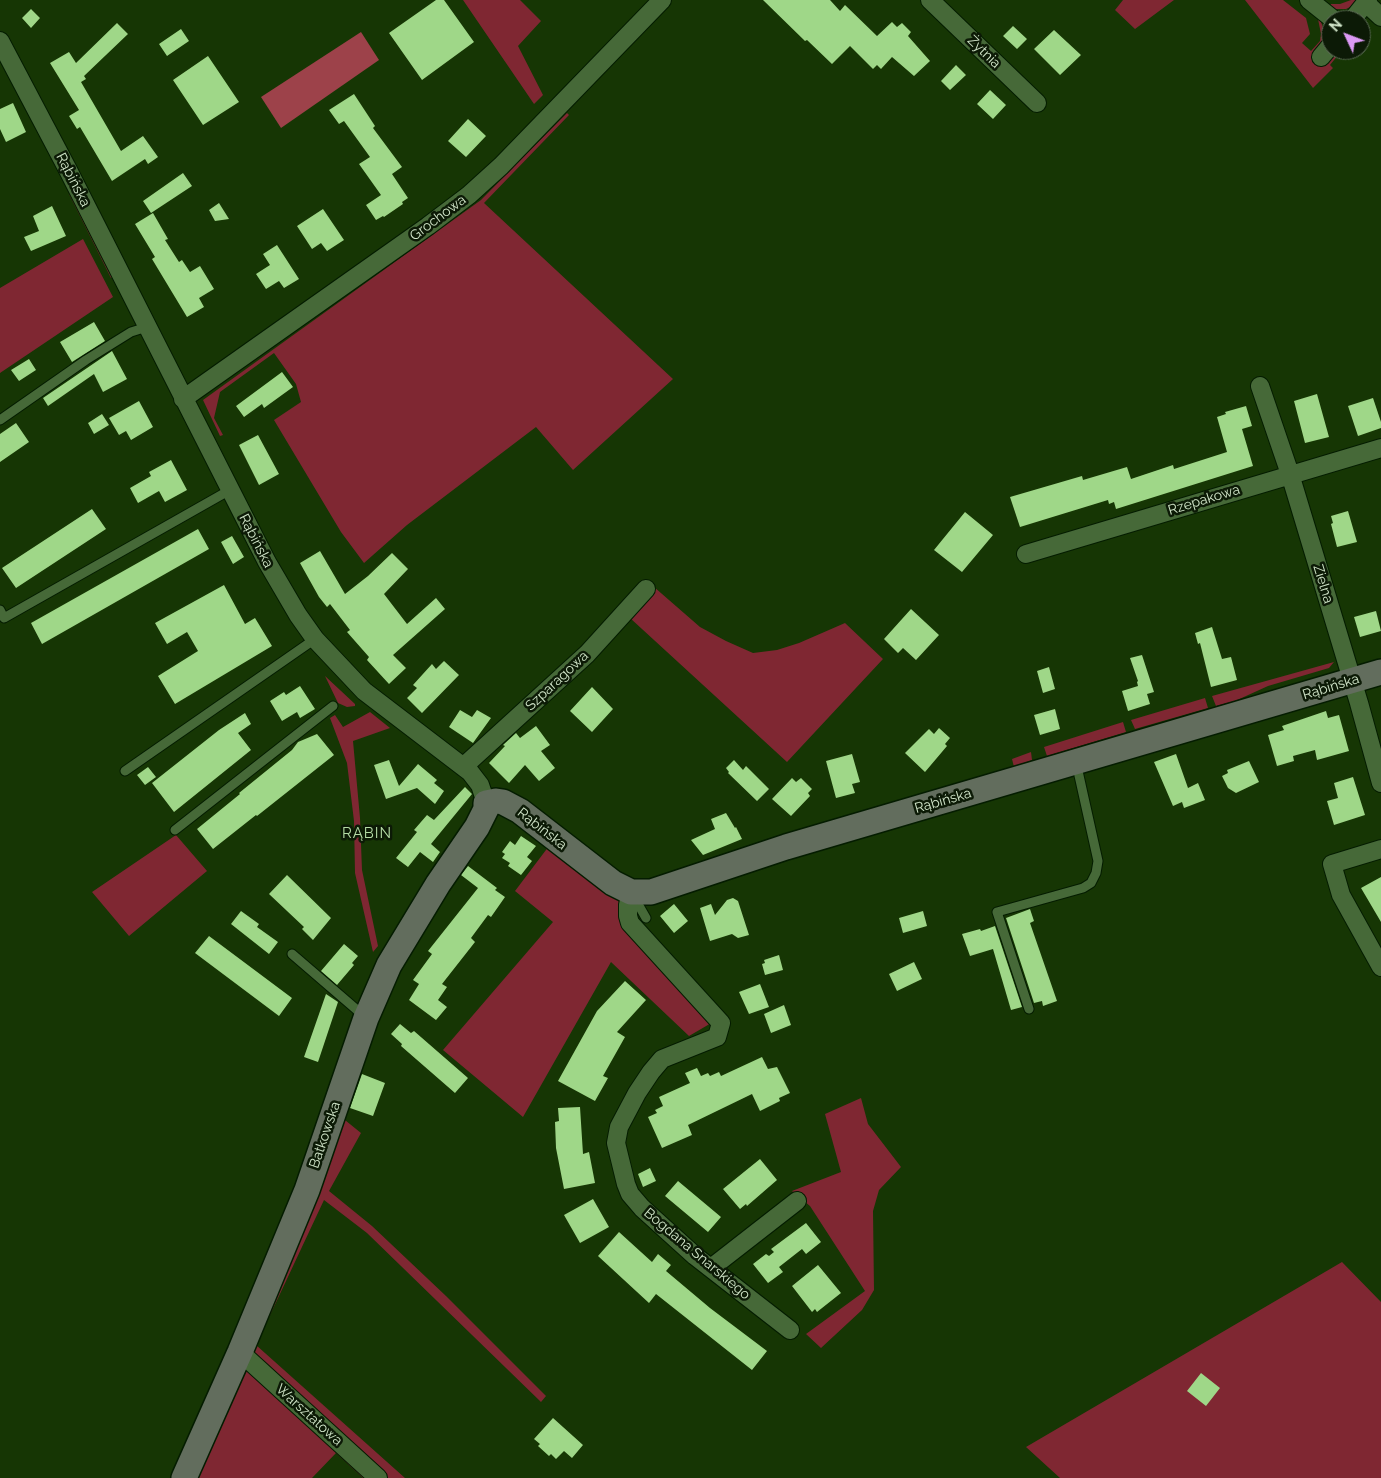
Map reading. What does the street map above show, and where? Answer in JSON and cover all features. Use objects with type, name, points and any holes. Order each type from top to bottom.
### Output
[{"type":"street","name":"Grochowa","points":[[183,399],[469,195],[501,166],[662,0]]},
{"type":"street","name":"Żytnia","points":[[930,0],[1037,104]]},
{"type":"street","points":[[1310,0],[1322,10]]},
{"type":"street","points":[[1367,2],[1381,17]]},
{"type":"street","name":"Rąbińska","points":[[0,41],[68,170],[282,590],[315,639],[364,691],[477,780],[484,792],[486,803],[496,801],[510,805],[613,883],[635,892],[651,892],[663,889],[743,860],[1381,672]]},
{"type":"street","name":"Zielna","points":[[1260,386],[1290,474],[1381,784]]},
{"type":"street","name":"Rzepakowa","points":[[1026,554],[1381,448]]},
{"type":"street","name":"Szparagowa","points":[[462,767],[587,654],[646,589]]},
{"type":"street","name":"Batkowska","points":[[184,1478],[240,1352],[306,1190],[366,1018],[389,965],[438,884],[477,826],[486,809],[486,803]]},
{"type":"street","points":[[1375,851],[1332,864],[1341,895],[1381,967]]},
{"type":"street","name":"Bogdana Snarskiego","points":[[635,892],[628,905],[630,923],[721,1023],[717,1037],[662,1060],[651,1072],[637,1093],[619,1127],[616,1143],[626,1184],[630,1194],[642,1208],[711,1268],[790,1330]]},
{"type":"street","points":[[711,1268],[797,1201]]},
{"type":"street","name":"Warsztatowa","points":[[240,1352],[378,1478]]},
{"type":"lane","points":[[0,420],[86,360],[131,332],[147,327]]},
{"type":"lane","points":[[0,610],[4,618],[230,490]]},
{"type":"lane","points":[[125,771],[315,639]]},
{"type":"lane","points":[[175,830],[333,706]]},
{"type":"lane","points":[[1029,1010],[997,912],[1083,888],[1091,882],[1096,873],[1098,861],[1076,762]]},
{"type":"lane","points":[[635,892],[638,904],[646,918]]},
{"type":"lane","points":[[292,954],[366,1018]]},
{"type":"shaded area","points":[[463,0],[520,0],[541,21],[518,46],[543,95],[534,104]]},
{"type":"shaded area","points":[[1123,0],[1174,0],[1135,29],[1115,10]]},
{"type":"shaded area","points":[[1245,0],[1283,0],[1306,18],[1310,34],[1302,43],[1311,51],[1320,41],[1321,34],[1321,60],[1334,60],[1330,65],[1333,68],[1313,88]]},
{"type":"shaded area","points":[[1351,0],[1360,0],[1346,9],[1334,9],[1330,6],[1331,4],[1340,4]]},
{"type":"shaded area","points":[[1319,17],[1321,22],[1321,34],[1318,19]]},
{"type":"shaded area","points":[[361,32],[379,60],[281,128],[261,97]]},
{"type":"shaded area","points":[[567,113],[569,115],[484,203],[673,379],[573,470],[536,427],[407,525],[364,563],[341,532],[274,420],[301,402],[296,384],[274,353],[220,392],[214,418],[223,435],[220,436],[203,400],[481,200]]},
{"type":"shaded area","points":[[69,194],[72,195],[113,277],[111,278]]},
{"type":"shaded area","points":[[83,239],[113,297],[0,373],[0,288]]},
{"type":"shaded area","points":[[646,580],[700,627],[753,653],[777,650],[799,643],[845,623],[883,659],[787,762],[630,618],[588,645]]},
{"type":"shaded area","points":[[1334,662],[1329,668],[1268,686],[1235,701],[1216,706],[1212,696]]},
{"type":"shaded area","points":[[325,676],[355,706],[347,707],[338,703]]},
{"type":"shaded area","points":[[1205,698],[1208,708],[1135,729],[1131,720]]},
{"type":"shaded area","points":[[370,712],[390,728],[353,741],[360,818],[362,870],[378,946],[373,952],[355,873],[354,821],[347,763],[330,718],[335,715],[343,727]]},
{"type":"shaded area","points":[[1123,722],[1126,732],[1047,756],[1044,747]]},
{"type":"shaded area","points":[[1031,752],[1032,760],[1014,767],[1012,759]]},
{"type":"shaded area","points":[[176,835],[207,871],[129,936],[92,892]]},
{"type":"shaded area","points":[[549,846],[621,896],[713,1022],[689,1036],[611,962],[523,1117],[443,1050],[553,922],[515,891]]},
{"type":"shaded area","points":[[861,1098],[868,1124],[901,1167],[879,1190],[873,1211],[874,1290],[862,1310],[821,1348],[806,1334],[865,1291],[810,1206],[792,1191],[841,1172],[825,1114]]},
{"type":"shaded area","points":[[340,1116],[361,1133],[329,1191],[372,1226],[446,1296],[546,1396],[541,1402],[367,1233],[324,1200],[256,1345],[405,1478],[386,1478],[247,1352]]},
{"type":"shaded area","points":[[1342,1262],[1381,1302],[1381,1478],[1060,1478],[1026,1447]]},
{"type":"shaded area","points":[[242,1365],[372,1478],[363,1478],[336,1453],[312,1478],[193,1478]]},
{"type":"building","points":[[436,0],[444,0],[474,42],[422,80],[389,33]]},
{"type":"building","points":[[763,0],[830,0],[840,11],[845,5],[877,36],[892,22],[897,27],[902,23],[911,32],[908,36],[930,61],[914,76],[892,57],[881,69],[877,65],[873,69],[850,46],[832,64]]},
{"type":"building","points":[[31,9],[40,18],[31,28],[22,18]]},
{"type":"building","points":[[117,23],[128,34],[84,76],[86,79],[81,82],[121,151],[143,136],[158,157],[148,164],[145,159],[112,181],[80,127],[77,129],[69,116],[79,110],[50,63],[69,52],[76,63]]},
{"type":"building","points":[[1013,26],[1027,39],[1017,49],[1003,36]]},
{"type":"building","points":[[181,29],[189,41],[167,56],[159,44]]},
{"type":"building","points":[[1054,30],[1081,55],[1060,75],[1034,49]]},
{"type":"building","points":[[208,56],[239,102],[203,125],[173,80]]},
{"type":"building","points":[[956,65],[966,75],[950,90],[941,81]]},
{"type":"building","points":[[990,90],[1006,105],[993,119],[977,104]]},
{"type":"building","points":[[354,94],[375,126],[373,128],[402,167],[392,174],[408,198],[402,202],[403,204],[376,220],[366,205],[381,195],[359,164],[370,157],[344,121],[339,124],[329,110]]},
{"type":"building","points":[[13,103],[26,132],[6,142],[0,129],[0,109]]},
{"type":"building","points":[[468,119],[486,136],[466,157],[448,141]]},
{"type":"building","points":[[183,173],[192,186],[151,213],[143,201]]},
{"type":"building","points":[[219,203],[229,219],[215,221],[209,210]]},
{"type":"building","points":[[52,206],[66,236],[31,251],[24,237],[39,231],[33,216]]},
{"type":"building","points":[[323,209],[344,240],[327,251],[321,243],[312,249],[297,226]]},
{"type":"building","points":[[153,213],[168,239],[165,240],[179,262],[182,260],[190,272],[200,266],[214,289],[199,298],[204,307],[187,317],[152,259],[155,257],[135,224]]},
{"type":"building","points":[[277,245],[299,279],[284,288],[279,281],[266,289],[256,274],[270,265],[263,254]]},
{"type":"building","points":[[94,322],[105,341],[72,362],[60,342]]},
{"type":"building","points":[[112,351],[127,379],[103,392],[94,374],[48,406],[43,398]]},
{"type":"building","points":[[29,359],[36,370],[19,381],[11,370]]},
{"type":"building","points":[[282,372],[293,387],[264,408],[262,404],[244,417],[236,406]]},
{"type":"building","points":[[1317,394],[1329,437],[1305,443],[1294,401]]},
{"type":"building","points":[[1373,398],[1381,422],[1381,428],[1358,436],[1348,406]]},
{"type":"building","points":[[139,401],[153,427],[131,440],[126,431],[119,435],[109,418]]},
{"type":"building","points":[[1246,406],[1252,426],[1242,429],[1253,466],[1116,509],[1114,502],[1109,504],[1108,500],[1020,527],[1010,497],[1082,476],[1083,480],[1127,467],[1131,479],[1173,465],[1174,469],[1227,452],[1217,417],[1226,414],[1225,412]]},
{"type":"building","points":[[102,414],[109,425],[94,434],[88,423]]},
{"type":"building","points":[[16,423],[29,442],[0,462],[0,434]]},
{"type":"building","points":[[258,435],[279,474],[259,485],[239,445]]},
{"type":"building","points":[[171,460],[187,490],[165,502],[159,491],[138,503],[130,488],[151,476],[149,472]]},
{"type":"building","points":[[92,509],[106,529],[16,588],[2,568]]},
{"type":"building","points":[[1348,511],[1357,542],[1337,547],[1331,524],[1333,523],[1331,516]]},
{"type":"building","points":[[965,512],[993,535],[962,572],[934,550]]},
{"type":"building","points":[[198,529],[209,549],[42,644],[31,623]]},
{"type":"building","points":[[232,536],[244,557],[233,564],[221,542]]},
{"type":"building","points":[[320,551],[345,594],[368,576],[392,553],[408,569],[384,594],[407,624],[436,598],[445,609],[393,655],[406,668],[389,684],[367,660],[369,657],[347,632],[350,630],[330,604],[327,607],[319,597],[300,563]]},
{"type":"building","points":[[224,585],[245,624],[255,618],[272,646],[175,704],[158,676],[198,651],[187,632],[167,644],[155,623]]},
{"type":"building","points":[[911,609],[939,635],[916,660],[903,648],[898,653],[884,639]]},
{"type":"building","points":[[1376,611],[1381,631],[1360,637],[1354,617]]},
{"type":"building","points":[[1212,627],[1222,659],[1231,657],[1237,680],[1211,687],[1200,643],[1198,644],[1195,633]]},
{"type":"building","points":[[1142,655],[1154,692],[1147,694],[1150,704],[1128,711],[1122,691],[1138,686],[1130,658]]},
{"type":"building","points":[[444,661],[459,675],[422,713],[407,698],[417,688],[413,685],[432,664],[436,669]]},
{"type":"building","points":[[1049,667],[1055,689],[1043,693],[1037,671]]},
{"type":"building","points":[[300,686],[315,709],[300,718],[297,712],[282,721],[270,701],[284,692],[286,695]]},
{"type":"building","points":[[592,687],[613,709],[592,732],[570,711]]},
{"type":"building","points":[[1055,709],[1060,729],[1040,735],[1034,715]]},
{"type":"building","points":[[460,710],[472,717],[477,710],[491,718],[473,743],[449,727]]},
{"type":"building","points":[[1326,711],[1328,718],[1339,715],[1349,751],[1317,760],[1315,750],[1293,756],[1294,761],[1277,766],[1268,735],[1284,730],[1282,726]]},
{"type":"building","points":[[245,713],[251,724],[238,733],[251,750],[174,812],[152,783],[219,730]]},
{"type":"building","points":[[536,726],[550,745],[541,751],[555,768],[539,781],[525,765],[509,783],[489,763],[505,746],[503,745],[516,733],[520,738]]},
{"type":"building","points":[[939,728],[950,738],[945,744],[947,746],[925,772],[905,753],[929,729],[934,734]]},
{"type":"building","points":[[317,734],[334,755],[213,849],[197,829],[292,750],[298,742]]},
{"type":"building","points":[[852,754],[860,782],[852,784],[855,793],[836,798],[826,761]]},
{"type":"building","points":[[1176,754],[1188,788],[1198,783],[1205,800],[1184,808],[1182,802],[1173,806],[1154,762]]},
{"type":"building","points":[[389,760],[399,786],[418,764],[437,780],[434,783],[444,791],[435,804],[417,788],[386,799],[374,765]]},
{"type":"building","points":[[734,760],[743,770],[746,766],[769,789],[757,801],[728,773],[726,768]]},
{"type":"building","points":[[1249,761],[1259,782],[1236,793],[1228,788],[1222,776],[1228,773],[1227,770]]},
{"type":"building","points":[[148,767],[156,777],[145,785],[137,775]]},
{"type":"building","points":[[1353,777],[1365,815],[1334,825],[1327,801],[1338,798],[1334,783]]},
{"type":"building","points":[[792,778],[796,782],[801,778],[812,789],[808,793],[810,796],[791,816],[772,799]]},
{"type":"building","points":[[465,787],[472,794],[431,844],[440,852],[433,862],[420,852],[408,867],[396,858],[417,832],[414,830],[427,815],[434,820]]},
{"type":"building","points":[[726,813],[742,839],[703,855],[691,840],[715,829],[711,819]]},
{"type":"building","points":[[521,836],[536,846],[527,857],[532,861],[521,875],[508,866],[510,863],[502,858],[505,854],[502,852],[510,841],[515,845]]},
{"type":"building","points":[[468,866],[497,888],[495,890],[505,897],[491,917],[488,915],[471,938],[475,942],[442,984],[447,987],[438,1000],[447,1007],[436,1020],[409,1000],[419,984],[413,980],[432,954],[428,951],[478,888],[461,875]]},
{"type":"building","points":[[287,875],[331,918],[313,940],[302,929],[304,927],[269,894]]},
{"type":"building","points":[[1381,877],[1381,922],[1361,888]]},
{"type":"building","points":[[733,898],[738,901],[749,935],[738,938],[732,934],[710,941],[700,908],[711,904],[715,915],[727,900]]},
{"type":"building","points":[[674,904],[688,921],[674,933],[660,916]]},
{"type":"building","points":[[1030,909],[1034,921],[1030,923],[1057,1001],[1043,1006],[1042,1001],[1034,1003],[1006,918]]},
{"type":"building","points":[[241,911],[259,924],[257,927],[278,942],[269,954],[231,924]]},
{"type":"building","points":[[923,911],[927,926],[903,933],[899,918]]},
{"type":"building","points":[[995,926],[1022,1007],[1011,1010],[993,949],[970,956],[962,934],[980,929],[981,931]]},
{"type":"building","points":[[209,936],[292,998],[279,1016],[195,953]]},
{"type":"building","points":[[344,944],[358,956],[352,963],[354,965],[337,985],[321,971]]},
{"type":"building","points":[[779,955],[783,970],[765,975],[762,964],[765,963],[764,960]]},
{"type":"building","points":[[914,962],[922,979],[897,991],[889,974]]},
{"type":"building","points":[[625,981],[646,1000],[617,1032],[625,1037],[603,1076],[608,1078],[595,1101],[558,1081],[597,1011]]},
{"type":"building","points":[[760,984],[769,1007],[749,1014],[739,992]]},
{"type":"building","points":[[326,994],[338,1002],[318,1062],[304,1057]]},
{"type":"building","points":[[784,1005],[791,1025],[771,1033],[764,1014]]},
{"type":"building","points":[[400,1024],[411,1033],[414,1031],[468,1078],[455,1093],[401,1046],[402,1044],[391,1034]]},
{"type":"building","points":[[762,1057],[768,1069],[777,1067],[790,1093],[779,1098],[780,1101],[760,1111],[752,1094],[688,1125],[692,1135],[662,1148],[648,1117],[657,1113],[655,1110],[663,1106],[659,1097],[690,1083],[685,1073],[697,1068],[701,1076],[708,1073],[710,1076],[719,1072],[721,1076]]},
{"type":"building","points":[[362,1074],[385,1083],[373,1116],[350,1108]]},
{"type":"building","points":[[580,1107],[583,1154],[589,1152],[595,1183],[564,1189],[556,1148],[555,1122],[559,1121],[558,1108]]},
{"type":"building","points":[[760,1159],[777,1180],[747,1206],[746,1204],[740,1209],[723,1189]]},
{"type":"building","points":[[650,1168],[656,1181],[643,1187],[638,1174]]},
{"type":"building","points":[[678,1181],[721,1217],[708,1232],[665,1196]]},
{"type":"building","points":[[593,1199],[609,1227],[580,1243],[564,1215]]},
{"type":"building","points":[[806,1223],[821,1242],[806,1254],[802,1249],[779,1267],[783,1272],[768,1283],[753,1264],[766,1254],[769,1256],[774,1252],[771,1249]]},
{"type":"building","points":[[619,1232],[652,1262],[658,1254],[671,1265],[666,1271],[710,1308],[767,1351],[752,1370],[656,1294],[649,1303],[598,1256]]},
{"type":"building","points":[[818,1265],[841,1293],[817,1312],[815,1309],[812,1312],[792,1286]]},
{"type":"building","points":[[1201,1373],[1220,1388],[1206,1406],[1187,1391]]},
{"type":"building","points":[[553,1418],[583,1445],[572,1458],[564,1451],[556,1459],[551,1454],[549,1456],[538,1446],[540,1444],[534,1439]]},
{"type":"district","name":"RĄBIN","points":[[367,833]]}]
